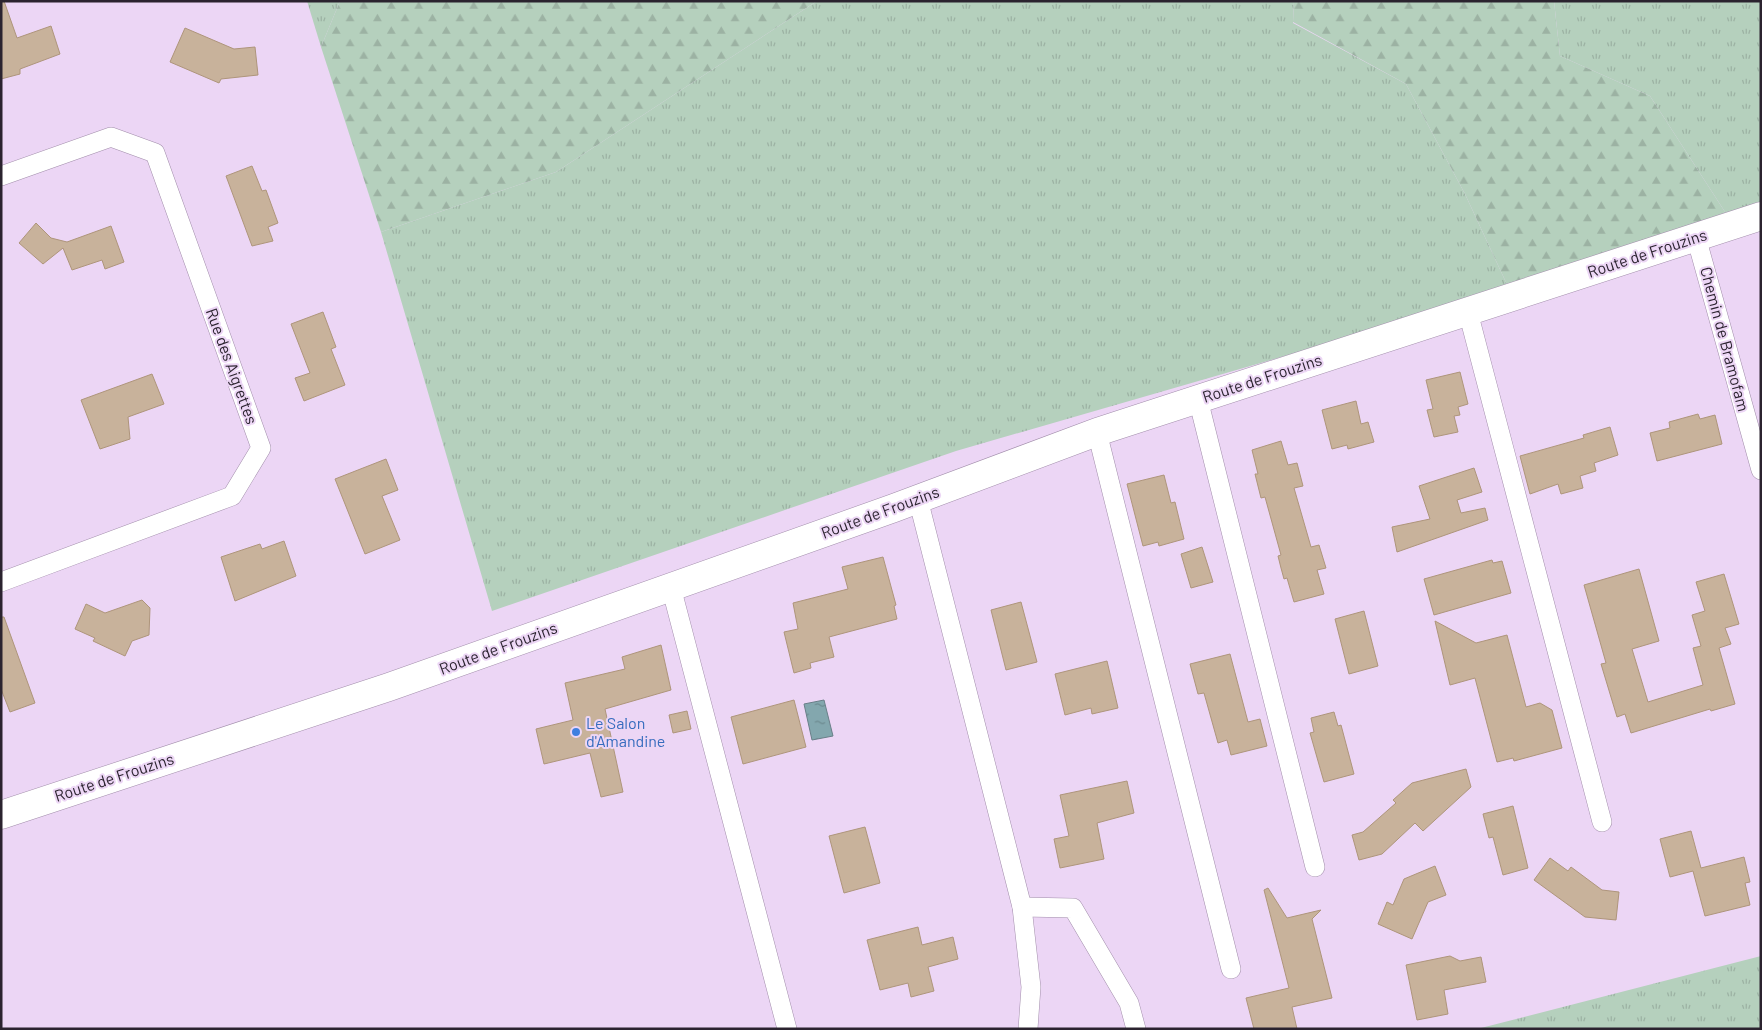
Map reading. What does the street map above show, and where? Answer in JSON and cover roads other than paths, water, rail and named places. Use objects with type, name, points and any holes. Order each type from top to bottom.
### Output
[{"type":"main road","name":"Route de Frouzins","points":[[1,815],[389,687],[1098,432],[1761,216]]},
{"type":"street","name":"Rue des Aigrettes","points":[[1,176],[111,137],[155,153],[261,448],[232,496],[1,582]]},
{"type":"street","name":"Chemin de Bramofam","points":[[1696,237],[1761,470]]},
{"type":"street","points":[[1468,312],[1602,822]]},
{"type":"street","points":[[1198,399],[1315,866]]},
{"type":"street","points":[[1098,432],[1230,969]]},
{"type":"street","points":[[918,498],[1022,907],[1031,987],[1028,1029]]},
{"type":"street","points":[[670,587],[787,1029]]},
{"type":"street","points":[[1022,907],[1073,908],[1129,1003],[1136,1029]]},
{"type":"water","points":[[824,700],[833,736],[812,740],[804,704]]},
{"type":"place","name":"Le Salon d'Amandine","points":[[576,732]]}]
